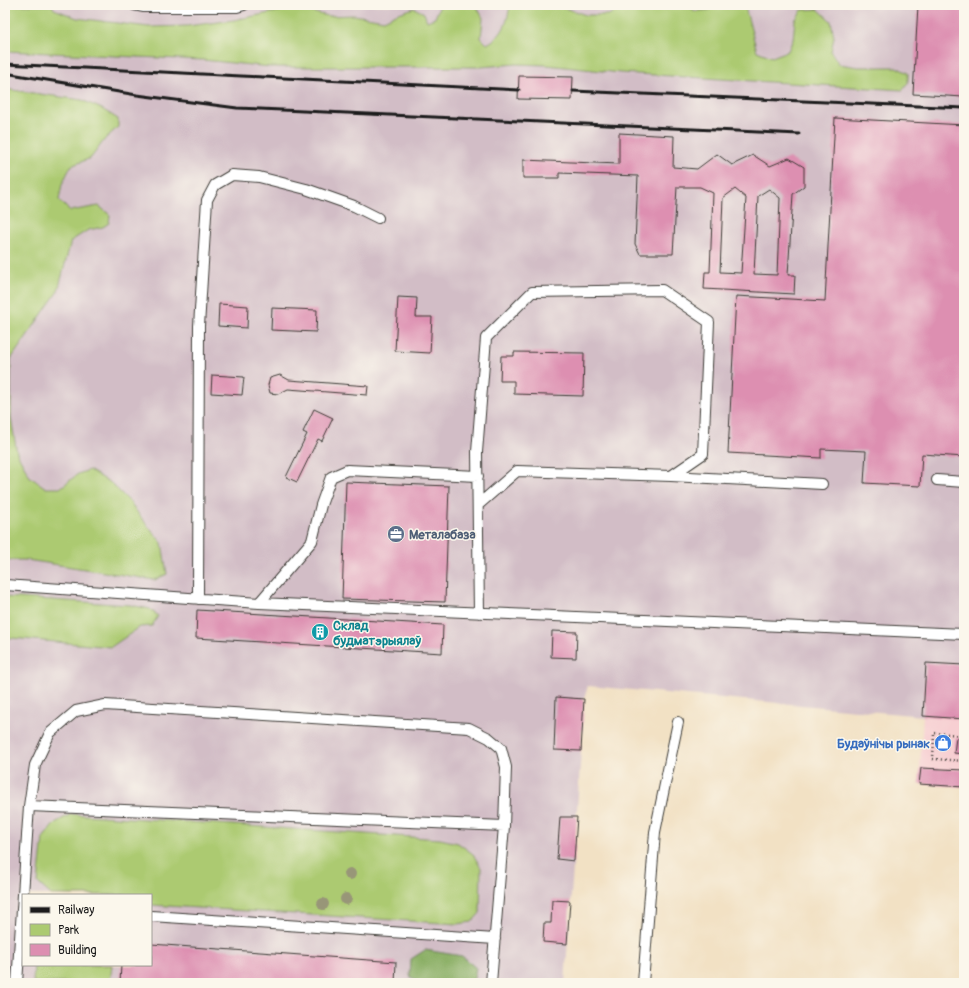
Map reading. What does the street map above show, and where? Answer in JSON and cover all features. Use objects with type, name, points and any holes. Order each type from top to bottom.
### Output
[{"type":"lane","points":[[134,5],[144,7],[237,7],[244,5]]},
{"type":"lane","points":[[198,599],[199,326],[207,200],[215,185],[232,175],[259,177],[320,194],[354,206],[378,218]]},
{"type":"lane","points":[[478,613],[477,452],[486,338],[532,292],[662,290],[709,322],[703,454],[671,476]]},
{"type":"lane","points":[[259,603],[312,540],[321,505],[331,477],[347,470],[478,476]]},
{"type":"lane","points":[[478,505],[517,471],[671,476],[822,484]]},
{"type":"lane","points":[[937,480],[964,482]]},
{"type":"lane","points":[[5,585],[259,603],[964,634]]},
{"type":"lane","points":[[23,894],[29,806],[35,765],[50,733],[76,711],[105,705],[469,728],[489,738],[501,748],[506,767],[504,826],[492,983]]},
{"type":"lane","points":[[643,983],[655,832],[678,722]]},
{"type":"lane","points":[[29,806],[504,826]]},
{"type":"lane","points":[[17,983],[22,908]]},
{"type":"lane","points":[[152,916],[495,939]]},
{"type":"path","points":[[964,735],[934,733],[933,759],[964,761]]},
{"type":"shaded area","points":[[6,5],[964,5],[964,665],[926,663],[923,716],[588,686],[584,699],[565,983],[5,983]]},
{"type":"shaded area","name":"Будаўнічы рынак","points":[[923,716],[964,719],[964,787],[919,784]]},
{"type":"green space","points":[[5,5],[52,5],[54,9],[77,18],[149,27],[187,26],[234,20],[295,8],[328,16],[354,15],[384,20],[414,8],[424,13],[427,21],[435,18],[440,5],[476,5],[483,18],[481,38],[487,44],[497,37],[504,28],[510,5],[555,5],[586,15],[608,15],[629,5],[687,5],[695,11],[709,10],[715,5],[741,5],[745,7],[757,51],[772,57],[788,51],[793,39],[795,20],[802,10],[818,9],[831,21],[834,37],[831,52],[839,64],[858,67],[896,67],[908,73],[908,83],[903,90],[621,73],[546,65],[516,64],[481,67],[270,67],[203,60],[5,51]]},
{"type":"green space","points":[[5,89],[82,100],[102,109],[118,119],[118,127],[105,139],[91,158],[71,166],[62,184],[59,200],[70,211],[99,206],[110,215],[109,223],[103,227],[88,230],[71,241],[58,291],[11,359],[11,418],[17,453],[30,477],[46,488],[60,488],[78,474],[89,470],[111,483],[129,501],[162,543],[167,574],[155,580],[27,560],[5,560]]},
{"type":"green space","points":[[5,597],[130,605],[150,609],[158,616],[152,626],[140,627],[111,647],[11,638],[5,636]]},
{"type":"green space","points":[[71,814],[440,839],[458,843],[473,854],[481,868],[480,913],[472,922],[458,924],[152,905],[152,894],[50,894],[38,883],[43,838],[55,823]]},
{"type":"green space","points":[[425,950],[462,956],[476,968],[473,983],[418,983],[410,976],[411,959]]},
{"type":"green space","points":[[34,966],[112,966],[110,983],[33,983]]},
{"type":"building","points":[[918,5],[964,5],[964,97],[913,94]]},
{"type":"building","points":[[519,76],[573,77],[572,100],[518,99]]},
{"type":"building","points":[[835,118],[964,125],[964,457],[922,454],[920,486],[864,483],[866,451],[821,449],[821,458],[728,453],[736,296],[825,301]]},
{"type":"building","points":[[619,133],[674,136],[673,167],[697,169],[717,154],[732,165],[753,155],[770,166],[789,158],[804,167],[804,186],[793,194],[788,275],[795,275],[794,294],[704,289],[705,272],[710,272],[713,193],[700,187],[677,187],[673,254],[640,254],[635,244],[638,176],[559,173],[559,178],[523,178],[523,160],[619,164]],"holes":[[[735,189],[746,198],[741,273],[720,272],[723,198]],[[769,189],[780,198],[777,275],[754,274],[758,196]]]},
{"type":"building","points":[[398,297],[417,298],[416,317],[432,317],[430,353],[395,351]]},
{"type":"building","points":[[219,304],[248,306],[247,328],[218,326]]},
{"type":"building","points":[[272,308],[317,310],[316,332],[271,330]]},
{"type":"building","points":[[514,352],[584,353],[583,396],[514,394],[514,381],[500,381],[501,356],[514,356]]},
{"type":"building","points":[[212,375],[244,377],[242,395],[211,393]]},
{"type":"building","points":[[280,375],[289,380],[368,386],[367,395],[288,389],[278,394],[270,393],[268,385],[270,378]]},
{"type":"building","points":[[314,409],[333,418],[322,441],[318,439],[297,482],[286,477],[307,434],[303,432]]},
{"type":"building","name":"Металабаза","points":[[346,482],[449,486],[445,602],[342,599]]},
{"type":"building","points":[[962,498],[964,498],[964,516],[962,516]]},
{"type":"building","name":"Склад будматэрыялаў","points":[[197,610],[443,625],[442,653],[196,638]]},
{"type":"building","points":[[552,631],[577,632],[576,658],[551,657]]},
{"type":"building","points":[[926,663],[964,665],[964,719],[923,716]]},
{"type":"building","points":[[556,697],[584,699],[581,751],[554,750]]},
{"type":"building","points":[[956,738],[964,739],[964,754],[954,753]]},
{"type":"building","points":[[921,768],[964,770],[964,787],[919,784]]},
{"type":"building","points":[[560,817],[577,817],[574,861],[557,859]]},
{"type":"building","points":[[552,900],[570,901],[567,944],[543,942],[544,923],[551,923]]},
{"type":"building","points":[[152,944],[396,962],[395,983],[120,983],[121,966],[152,966]]},
{"type":"railway","points":[[5,64],[519,90]]},
{"type":"railway","points":[[5,73],[137,95],[237,108],[799,134]]},
{"type":"railway","points":[[573,91],[964,108]]},
{"type":"place","name":"Металабаза","points":[[396,534]]},
{"type":"place","name":"Склад будматэрыялаў","points":[[320,632]]},
{"type":"place","name":"Будаўнічы рынак","points":[[943,743]]}]
